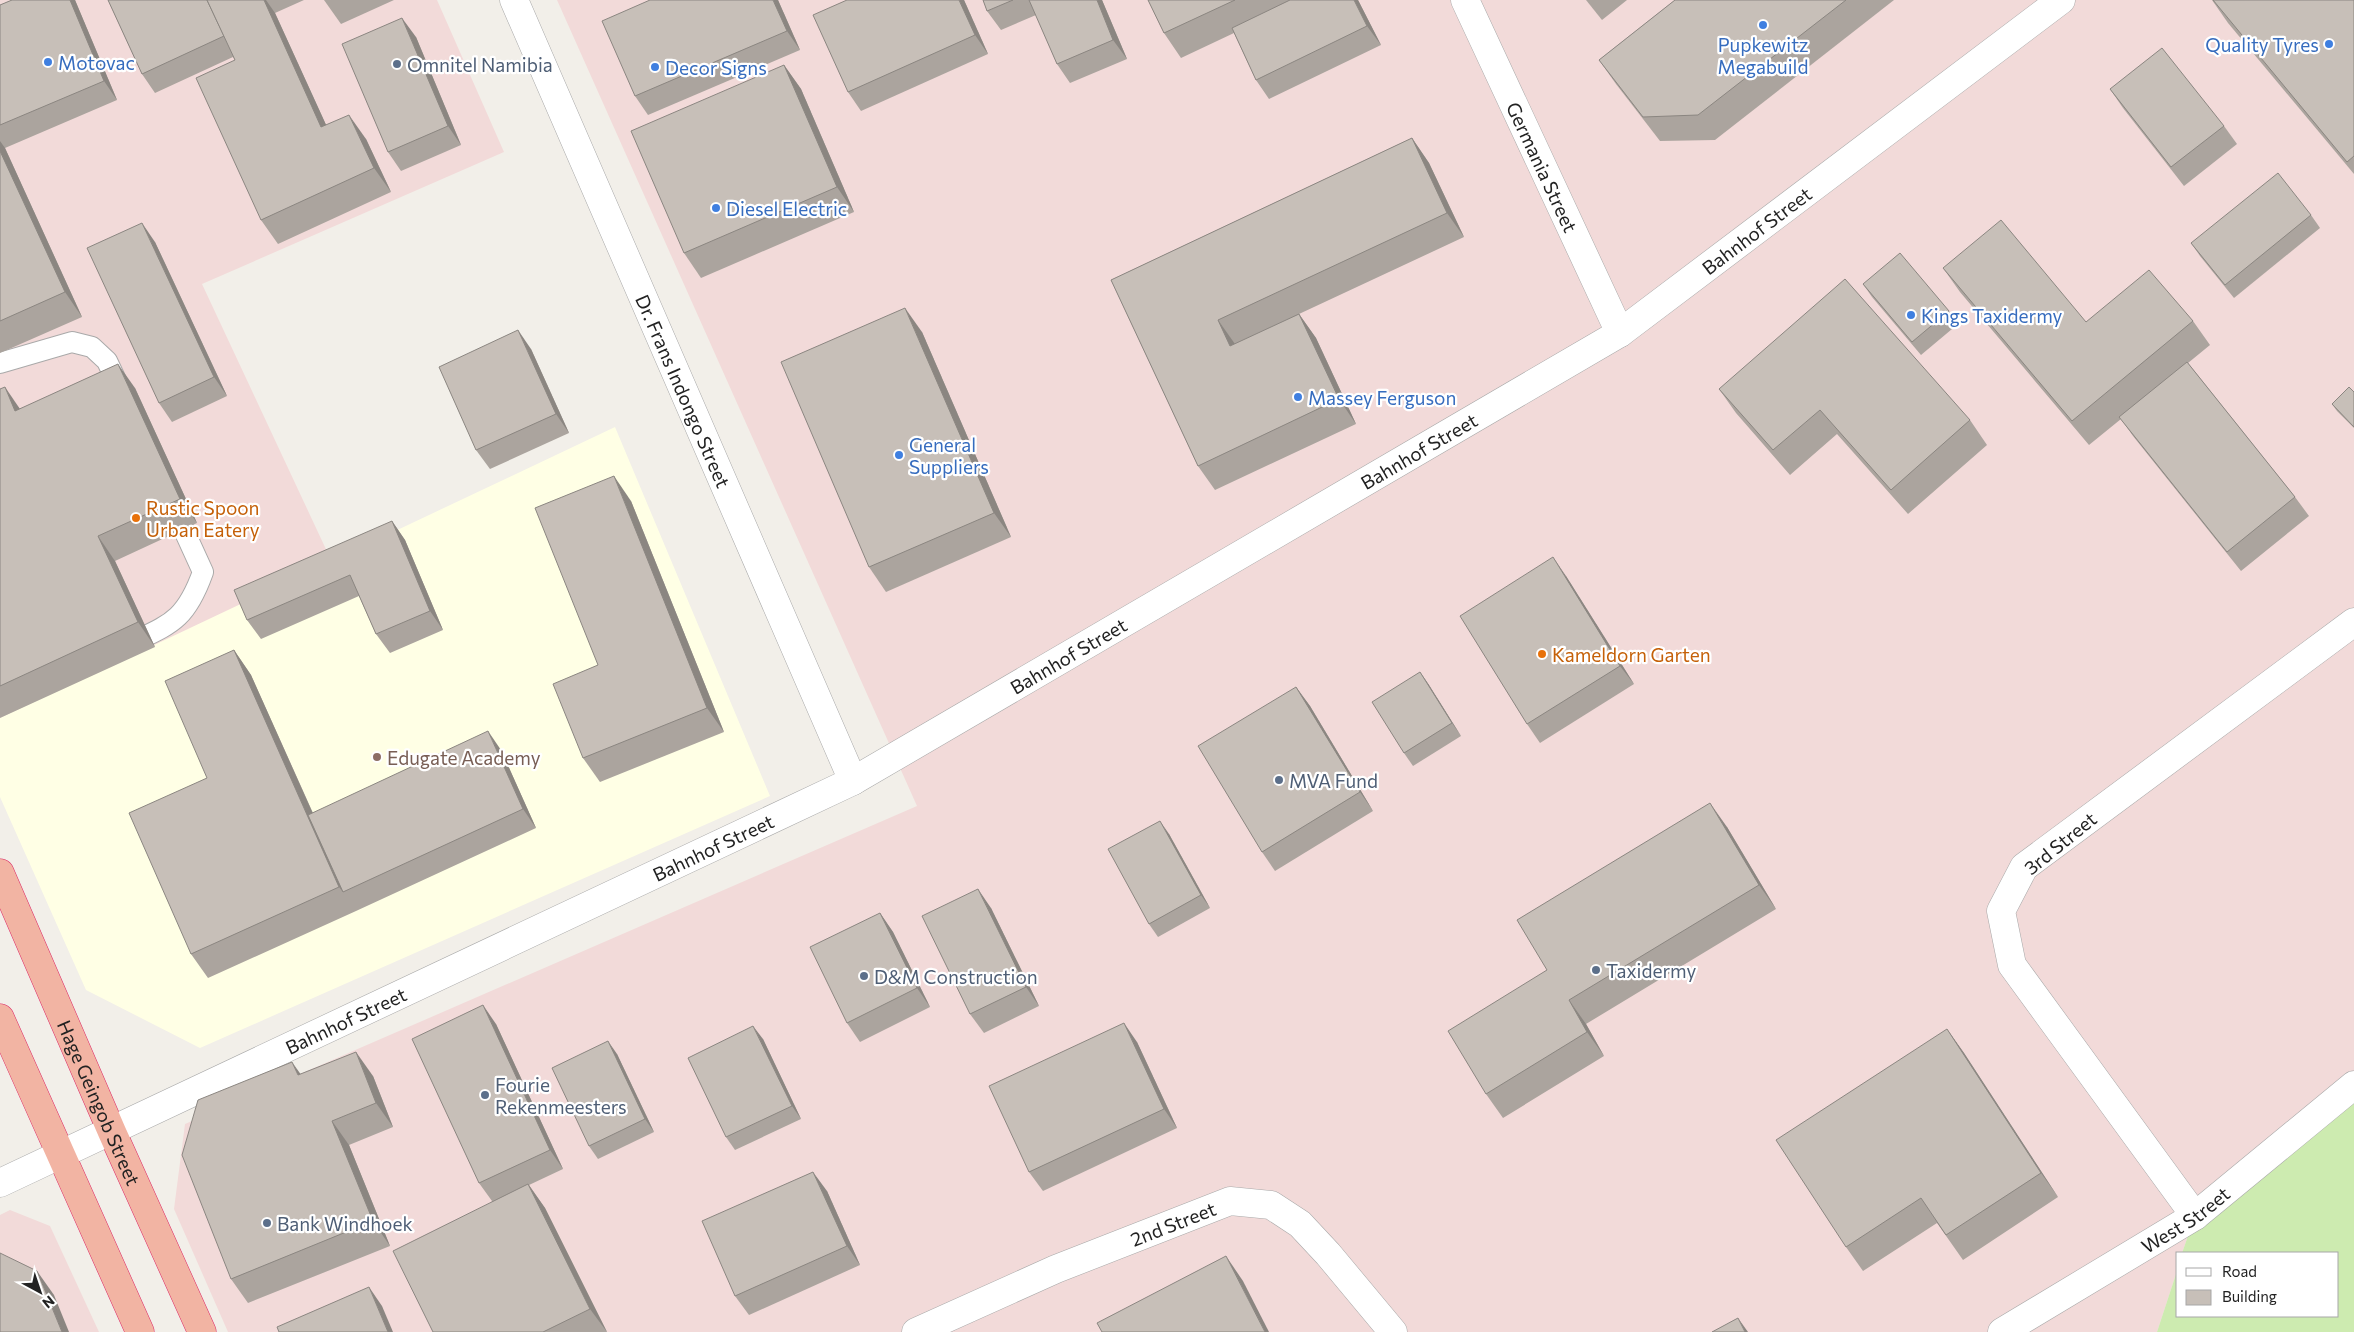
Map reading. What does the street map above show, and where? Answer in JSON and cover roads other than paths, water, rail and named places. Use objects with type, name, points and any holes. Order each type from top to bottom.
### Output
[{"type":"highway","name":"Hage Geingob Street","points":[[0,873],[112,1132],[202,1332]]},
{"type":"highway","points":[[0,1018],[140,1332]]},
{"type":"street","name":"Dr. Frans Indongo Street","points":[[514,0],[853,781]]},
{"type":"street","name":"Germania Street","points":[[1465,0],[1620,334]]},
{"type":"street","name":"Bahnhof Street","points":[[0,1183],[112,1132],[853,781],[1620,334],[2061,0]]},
{"type":"street","name":"3rd Street","points":[[2195,1216],[2012,964],[2001,911],[2024,867],[2354,622]]},
{"type":"street","name":"West Street","points":[[2002,1332],[2195,1216],[2354,1085]]},
{"type":"street","name":"2nd Street","points":[[916,1332],[1056,1269],[1230,1201],[1271,1205],[1300,1224],[1328,1254],[1392,1332]]},
{"type":"lane","points":[[0,362],[72,342],[92,347],[107,361],[127,405]]},
{"type":"lane","points":[[105,656],[175,621],[194,597],[203,572],[163,484]]},
{"type":"place","name":"Pupkewitz Megabuild","points":[[1763,25]]},
{"type":"place","name":"Quality Tyres","points":[[2329,44]]},
{"type":"place","name":"Motovac","points":[[48,62]]},
{"type":"place","name":"Omnitel Namibia","points":[[397,64]]},
{"type":"place","name":"Decor Signs","points":[[655,67]]},
{"type":"place","name":"Diesel Electric","points":[[716,208]]},
{"type":"place","name":"Kings Taxidermy","points":[[1911,315]]},
{"type":"place","name":"Massey Ferguson","points":[[1298,397]]},
{"type":"place","name":"General Suppliers","points":[[899,455]]},
{"type":"place","name":"Rustic Spoon Urban Eatery","points":[[136,518]]},
{"type":"place","name":"Kameldorn Garten","points":[[1542,654]]},
{"type":"place","name":"Edugate Academy","points":[[377,757]]},
{"type":"place","name":"MVA Fund","points":[[1279,780]]},
{"type":"place","name":"Taxidermy","points":[[1596,970]]},
{"type":"place","name":"D&M Construction","points":[[864,976]]},
{"type":"place","name":"Fourie Rekenmeesters","points":[[485,1095]]},
{"type":"place","name":"Bank Windhoek","points":[[267,1223]]}]
